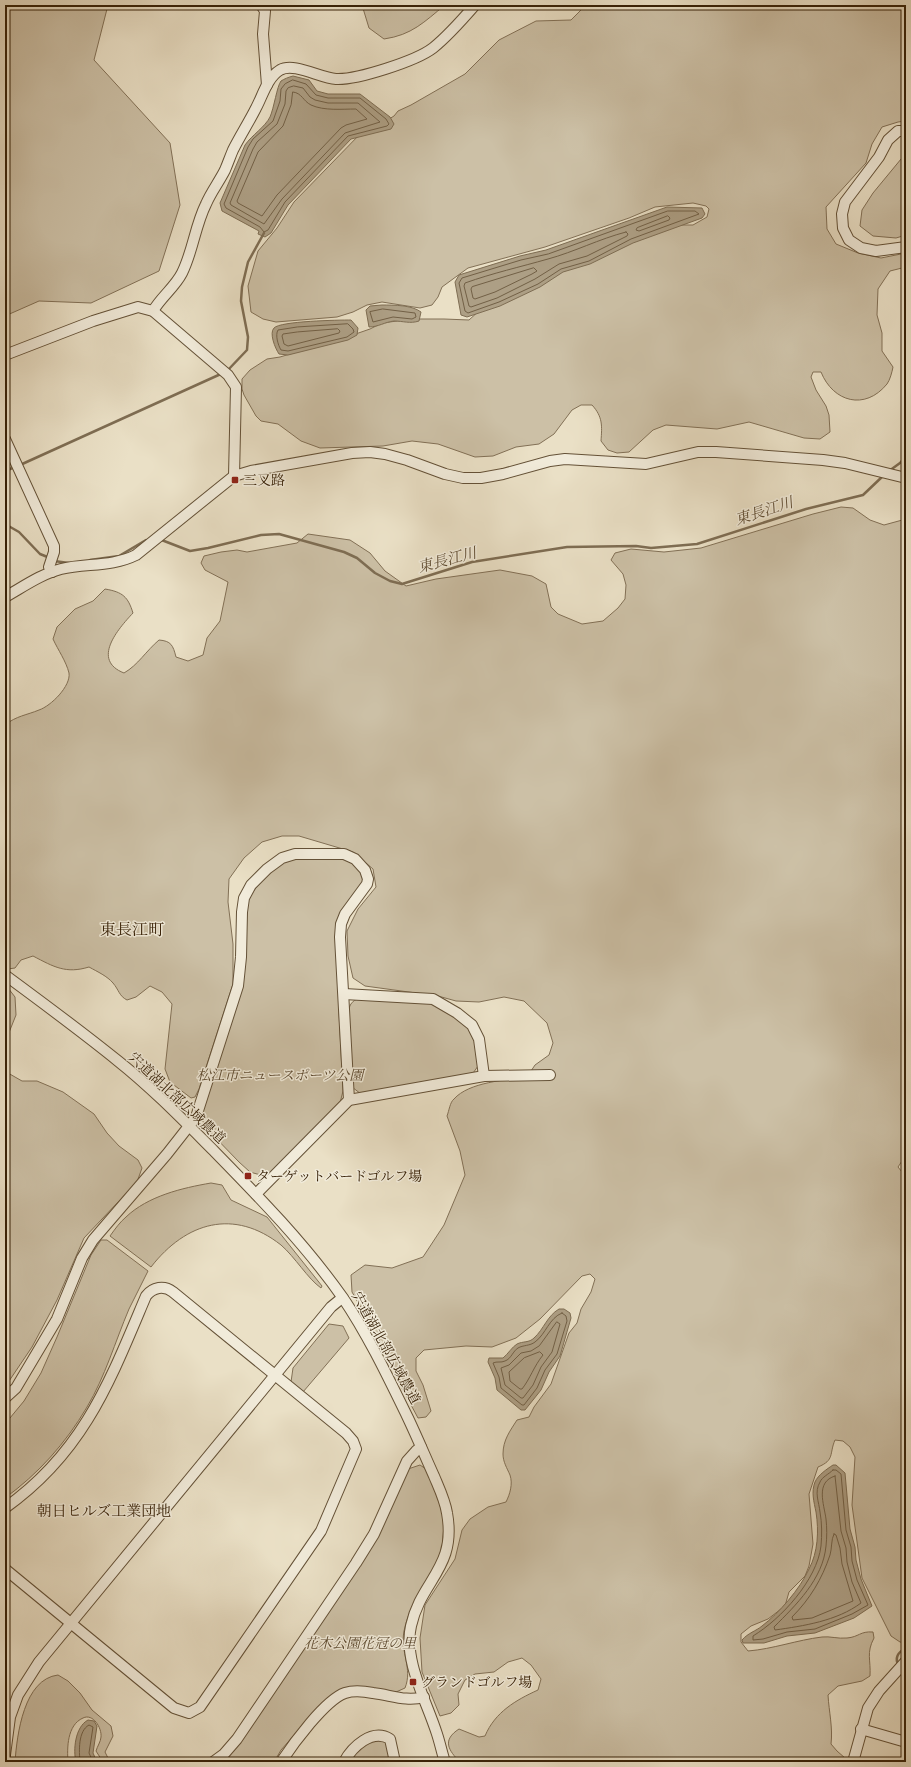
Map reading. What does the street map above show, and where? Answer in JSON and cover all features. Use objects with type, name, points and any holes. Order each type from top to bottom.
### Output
[{"type":"street","points":[[261,5],[265,11],[262,34],[267,85]]},
{"type":"street","points":[[153,311],[160,300],[182,274],[193,246],[205,205],[223,173],[232,152],[257,107],[267,85],[275,74],[281,69],[292,67],[335,79],[364,76],[431,50],[475,5]]},
{"type":"street","points":[[906,131],[898,131],[888,140],[879,157],[845,202],[842,214],[843,228],[849,240],[860,248],[876,251],[906,247]]},
{"type":"street","points":[[5,355],[94,321],[138,307],[153,311],[228,375],[236,387],[234,476]]},
{"type":"street","points":[[5,439],[54,546],[54,552],[49,567],[52,572]]},
{"type":"street","points":[[5,596],[52,572],[71,567],[114,563],[130,558],[234,476],[252,471],[352,453],[370,452],[385,454],[407,460],[445,474],[463,478],[481,478],[503,474],[550,461],[576,459],[646,464],[698,452],[716,452],[845,463],[906,478]]},
{"type":"street","points":[[5,1398],[16,1388],[57,1319],[82,1258],[93,1240],[167,1154],[196,1117],[238,986],[244,898],[251,885],[267,869],[282,858],[296,854],[344,854],[355,859],[365,870],[368,879],[367,884],[345,914],[341,924],[340,937],[349,1100]]},
{"type":"street","name":"宍道湖北部広域農道","points":[[5,975],[118,1060],[188,1126],[256,1194],[310,1256],[342,1298],[379,1360],[421,1446],[446,1508],[449,1524],[448,1546],[442,1564],[410,1626],[409,1643],[412,1663],[437,1734],[445,1762]]},
{"type":"street","points":[[344,994],[433,999],[458,1014],[472,1025],[480,1039],[484,1076]]},
{"type":"street","points":[[256,1194],[349,1100],[484,1076],[550,1075]]},
{"type":"street","points":[[5,1508],[34,1486],[63,1456],[78,1436],[105,1391],[146,1296],[155,1289],[162,1288],[170,1290],[346,1433],[353,1441],[356,1449],[321,1531],[200,1707],[189,1713],[174,1708],[5,1569]]},
{"type":"street","points":[[5,1755],[10,1717],[18,1696],[39,1662],[330,1307],[342,1298]]},
{"type":"street","points":[[213,1762],[224,1754],[237,1739],[356,1563],[374,1534],[408,1461],[421,1446]]},
{"type":"street","points":[[853,1762],[868,1708],[879,1691],[906,1661]]},
{"type":"street","points":[[281,1762],[304,1730],[332,1702],[344,1693],[356,1691],[413,1700],[424,1696]]},
{"type":"street","points":[[861,1729],[906,1742]]},
{"type":"street","points":[[345,1761],[352,1750],[364,1741],[373,1736],[383,1735],[390,1739],[395,1762]]},
{"type":"green space","points":[[5,5],[108,5],[94,60],[170,143],[180,205],[159,271],[91,303],[39,301],[5,316]]},
{"type":"green space","points":[[362,5],[445,5],[410,31],[384,39],[369,28]]},
{"type":"green space","points":[[586,5],[899,5],[902,9],[906,8],[906,121],[882,127],[872,144],[866,163],[826,207],[827,229],[836,244],[858,253],[881,258],[906,253],[906,270],[902,268],[890,271],[878,289],[877,315],[882,333],[882,351],[893,367],[887,384],[869,398],[860,400],[850,399],[841,396],[833,390],[826,382],[821,372],[813,372],[811,377],[829,415],[830,432],[820,439],[804,438],[749,422],[717,429],[666,425],[653,430],[629,452],[617,453],[608,450],[601,441],[602,431],[600,418],[596,409],[592,405],[581,405],[572,410],[554,434],[539,444],[516,447],[493,456],[475,457],[438,444],[412,441],[383,446],[320,448],[301,441],[278,424],[261,421],[256,416],[244,395],[242,389],[242,379],[250,370],[267,359],[280,357],[347,337],[382,323],[412,319],[469,320],[480,310],[565,269],[670,225],[693,225],[707,217],[709,209],[706,206],[693,203],[655,207],[629,218],[545,247],[468,268],[442,287],[438,297],[432,305],[420,308],[382,302],[367,305],[353,312],[337,317],[276,322],[263,319],[251,312],[248,286],[258,251],[277,228],[294,202],[362,132],[376,127],[394,116],[398,111],[465,74],[499,40],[536,21],[571,20]]},
{"type":"green space","points":[[906,153],[906,235],[896,238],[873,236],[860,226],[862,210],[873,193]]},
{"type":"green space","points":[[841,507],[853,508],[870,520],[884,525],[906,519],[906,1155],[898,1167],[906,1177],[906,1643],[900,1642],[891,1636],[862,1578],[852,1505],[855,1457],[850,1447],[843,1441],[835,1440],[831,1456],[827,1462],[818,1467],[809,1494],[813,1544],[809,1566],[805,1576],[789,1592],[785,1606],[768,1619],[751,1626],[741,1634],[741,1642],[748,1651],[813,1638],[847,1638],[865,1632],[873,1632],[874,1638],[869,1652],[870,1676],[862,1681],[838,1686],[828,1695],[831,1744],[845,1758],[846,1762],[460,1762],[450,1749],[450,1737],[459,1729],[479,1737],[485,1736],[494,1720],[500,1714],[514,1703],[538,1690],[541,1679],[531,1665],[522,1658],[508,1662],[494,1672],[475,1674],[465,1680],[458,1694],[459,1705],[451,1713],[440,1716],[422,1672],[420,1638],[425,1605],[455,1559],[462,1530],[470,1519],[488,1507],[506,1502],[510,1492],[511,1482],[503,1457],[503,1449],[509,1432],[517,1420],[529,1417],[534,1407],[551,1384],[569,1333],[577,1323],[581,1309],[591,1292],[595,1279],[590,1274],[582,1276],[540,1319],[516,1338],[492,1347],[466,1346],[424,1350],[416,1358],[416,1371],[423,1385],[431,1411],[426,1417],[418,1418],[402,1388],[388,1355],[352,1292],[351,1275],[365,1265],[392,1268],[423,1257],[444,1225],[465,1175],[460,1151],[447,1116],[452,1102],[461,1093],[478,1085],[527,1077],[535,1065],[549,1055],[553,1043],[547,1023],[524,1001],[504,997],[479,1002],[456,1001],[438,996],[365,986],[353,978],[348,956],[347,931],[358,909],[376,887],[373,869],[353,852],[299,836],[282,836],[262,842],[244,858],[229,879],[228,902],[233,944],[233,984],[199,1089],[195,1097],[191,1098],[170,1082],[165,1069],[172,1004],[162,992],[150,986],[136,997],[127,1000],[121,995],[111,981],[89,967],[74,970],[60,968],[33,956],[21,960],[15,968],[8,969],[5,967],[5,725],[17,718],[44,708],[64,689],[69,678],[69,673],[53,639],[57,627],[75,609],[93,601],[105,589],[124,596],[127,599],[133,613],[121,627],[110,644],[108,653],[109,660],[114,667],[124,673],[129,670],[159,640],[166,641],[171,644],[176,657],[188,661],[203,655],[207,638],[220,621],[228,582],[205,570],[201,563],[204,556],[237,550],[247,552],[297,543],[308,534],[350,540],[370,553],[385,571],[406,586],[436,579],[500,570],[532,576],[546,584],[551,607],[558,614],[582,624],[603,621],[618,608],[625,599],[626,585],[623,574],[611,560],[615,553],[631,549],[664,552],[701,548]]},
{"type":"green space","name":"松江市ニュースポーツ公園","points":[[336,857],[355,861],[364,879],[345,910],[339,1013],[343,1091],[340,1103],[273,1171],[264,1176],[250,1172],[209,1131],[202,1120],[202,1114],[226,1036],[246,909],[249,898],[266,876],[290,858]]},
{"type":"green space","points":[[5,984],[15,997],[16,1015],[8,1035],[8,1073],[22,1081],[37,1081],[63,1092],[94,1114],[107,1133],[119,1146],[138,1160],[142,1168],[137,1182],[84,1238],[57,1300],[32,1347],[5,1387]]},
{"type":"green space","name":"松江市ニュースポーツ公園","points":[[357,999],[431,1002],[439,1005],[473,1031],[478,1066],[471,1076],[361,1094],[352,1087],[348,1016],[351,1004]]},
{"type":"green space","points":[[211,1183],[222,1185],[231,1200],[267,1217],[322,1286],[321,1288],[281,1245],[263,1233],[246,1226],[228,1224],[212,1225],[195,1231],[179,1239],[151,1267],[110,1236],[124,1219],[135,1210],[155,1198],[177,1190]]},
{"type":"green space","points":[[101,1240],[107,1240],[148,1271],[129,1309],[99,1384],[79,1420],[61,1445],[40,1468],[5,1498],[5,1424],[24,1401],[41,1373],[91,1255]]},
{"type":"green space","points":[[329,1324],[343,1326],[349,1338],[303,1392],[291,1382],[293,1368]]},
{"type":"green space","name":"花木公園花冠の里","points":[[420,1465],[426,1469],[438,1498],[442,1511],[444,1536],[442,1549],[414,1603],[404,1631],[403,1639],[408,1674],[405,1688],[396,1692],[363,1687],[310,1717],[281,1750],[274,1762],[221,1762],[239,1745],[408,1469]]},
{"type":"green space","points":[[58,1675],[68,1681],[80,1693],[92,1710],[111,1726],[113,1736],[105,1752],[110,1762],[103,1762],[96,1751],[101,1739],[101,1733],[96,1722],[87,1717],[78,1721],[71,1731],[68,1744],[68,1762],[15,1762],[18,1737],[24,1710],[30,1697],[37,1686],[46,1679]]},
{"type":"green space","points":[[385,1739],[391,1762],[353,1762],[351,1756],[362,1746],[371,1742]]},
{"type":"water","points":[[293,76],[309,80],[317,91],[328,94],[360,94],[390,117],[394,124],[391,129],[351,139],[288,205],[271,233],[265,237],[258,234],[259,231],[222,211],[220,203],[245,145],[270,117],[281,81]]},
{"type":"water","points":[[667,207],[702,208],[705,214],[702,218],[633,243],[590,264],[563,272],[540,287],[500,306],[467,317],[461,315],[455,282],[459,275],[520,256],[546,250]]},
{"type":"water","points":[[382,305],[413,308],[421,312],[419,321],[394,321],[369,327],[366,310],[370,306]]},
{"type":"water","points":[[351,320],[358,328],[357,335],[348,340],[288,355],[279,354],[273,341],[273,330],[279,326],[310,321]]},
{"type":"water","points":[[559,1309],[564,1309],[570,1313],[571,1318],[560,1356],[549,1372],[541,1390],[525,1410],[521,1410],[497,1390],[495,1378],[488,1362],[489,1358],[503,1358],[517,1344],[532,1340],[551,1315]]},
{"type":"water","points":[[833,1465],[836,1465],[845,1473],[850,1529],[855,1547],[856,1560],[861,1579],[872,1606],[854,1618],[815,1633],[787,1636],[764,1643],[743,1643],[742,1640],[744,1638],[769,1621],[782,1608],[805,1577],[816,1549],[817,1519],[813,1497],[815,1482],[823,1472]]},
{"type":"water","points":[[88,1720],[94,1721],[97,1726],[93,1753],[97,1762],[76,1762],[76,1739],[80,1728]]},
{"type":"waterway","points":[[227,371],[247,350],[248,337],[241,301],[242,287],[248,262],[264,233]]},
{"type":"waterway","points":[[20,465],[223,373]]},
{"type":"waterway","name":"東長江川","points":[[889,471],[900,463],[906,456]]},
{"type":"waterway","points":[[5,471],[15,467]]},
{"type":"waterway","name":"東長江川","points":[[159,539],[190,551],[261,535],[279,534],[344,552],[357,558],[375,573],[390,581],[402,584],[472,562],[567,547],[636,546],[651,548],[697,544],[806,509],[863,495],[883,476]]},
{"type":"waterway","name":"東長江川","points":[[5,524],[19,532],[40,554],[50,558]]},
{"type":"waterway","name":"東長江川","points":[[90,560],[119,556],[146,540]]},
{"type":"waterway","name":"東長江川","points":[[54,561],[69,563]]},
{"type":"waterway","points":[[899,1666],[897,1658],[901,1651],[906,1648]]},
{"type":"place","name":"三叉路","points":[[235,480]]},
{"type":"place","name":"ターゲットバードゴルフ場","points":[[248,1176]]},
{"type":"place","name":"グランドゴルフ場","points":[[413,1682]]},
{"type":"district","name":"東長江町","points":[[132,930]]},
{"type":"district","name":"朝日ヒルズ工業団地","points":[[104,1511]]}]
